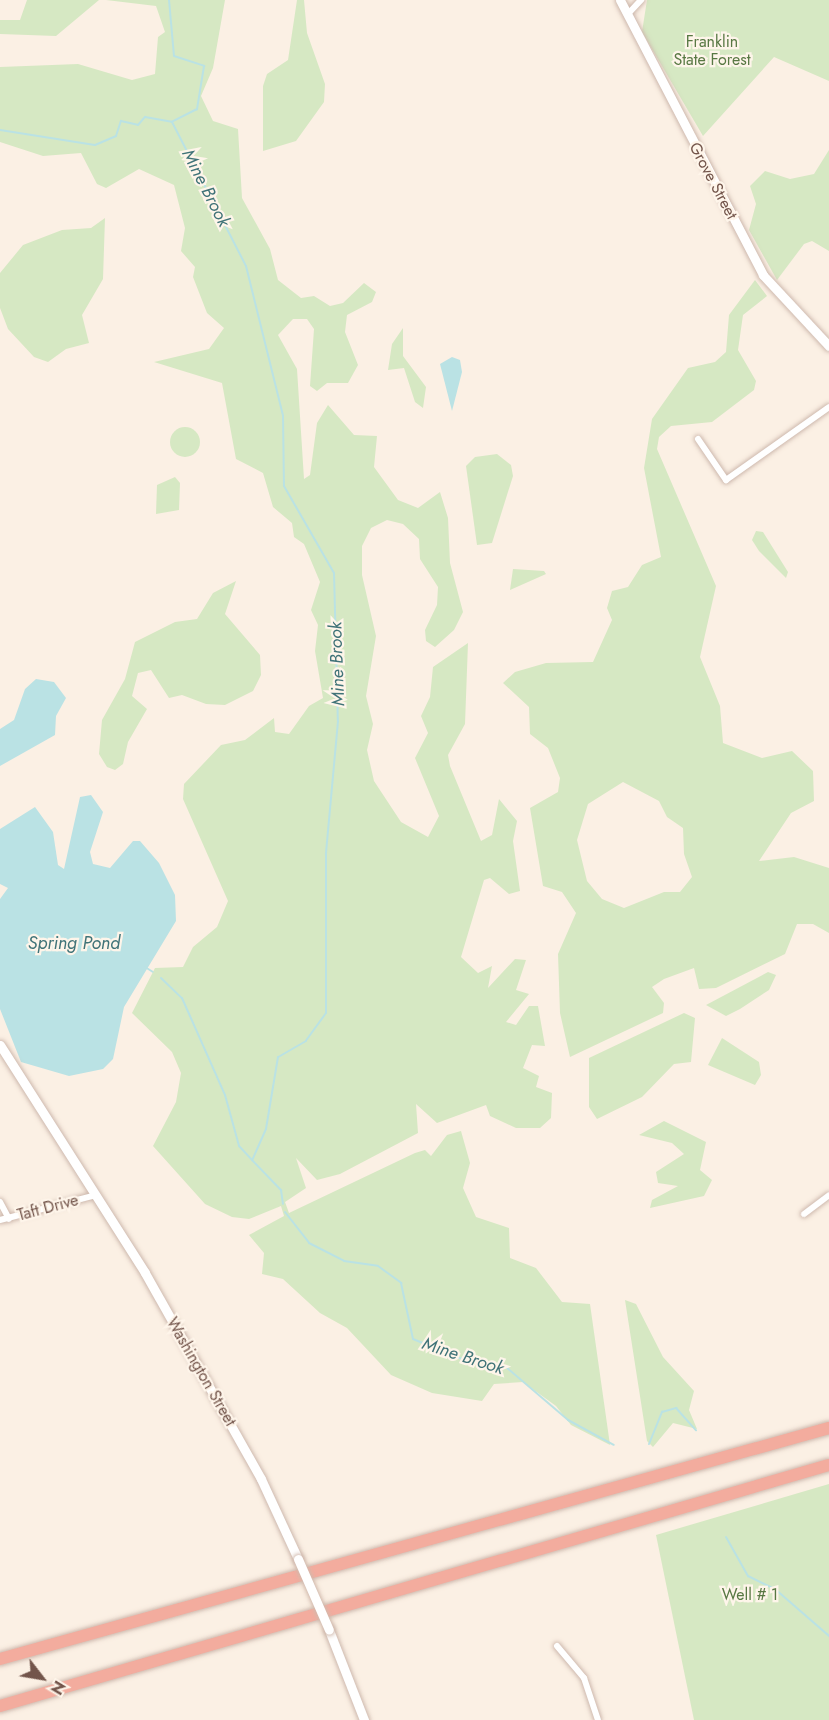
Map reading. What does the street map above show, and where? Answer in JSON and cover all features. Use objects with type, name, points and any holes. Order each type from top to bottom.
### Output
[{"type":"highway","points":[[0,1659],[829,1428]]},
{"type":"highway","points":[[0,1706],[829,1465]]},
{"type":"main road","name":"Grove Street","points":[[620,0],[764,274],[829,346]]},
{"type":"main road","name":"Washington Street","points":[[0,1045],[96,1195],[227,1417],[298,1559],[364,1720]]},
{"type":"street","points":[[627,15],[641,0]]},
{"type":"street","points":[[698,439],[726,480],[829,407]]},
{"type":"street","name":"Taft Drive","points":[[0,1220],[96,1195]]},
{"type":"street","points":[[804,1214],[829,1195]]},
{"type":"street","points":[[0,1202],[9,1218]]},
{"type":"street","points":[[557,1646],[584,1678],[598,1720]]},
{"type":"green space","points":[[27,0],[99,0],[56,36],[0,34],[0,20],[20,20]]},
{"type":"green space","points":[[106,0],[225,0],[213,68],[201,96],[213,121],[238,129],[242,198],[270,249],[278,280],[301,298],[314,296],[330,306],[343,303],[364,283],[376,292],[372,302],[347,315],[345,332],[358,365],[348,383],[327,383],[317,391],[310,386],[314,329],[307,319],[293,319],[278,335],[297,369],[304,479],[310,475],[317,423],[328,405],[354,435],[377,436],[374,467],[398,500],[418,508],[440,492],[448,518],[450,563],[463,612],[454,630],[435,647],[426,641],[425,630],[437,605],[438,587],[420,559],[419,539],[403,524],[387,520],[371,528],[362,546],[362,575],[376,636],[366,696],[373,724],[367,750],[374,781],[401,822],[428,837],[439,816],[415,758],[428,733],[421,716],[430,697],[433,667],[468,643],[465,724],[448,755],[450,766],[481,841],[492,835],[499,799],[517,821],[513,841],[520,891],[509,894],[490,878],[484,880],[461,957],[478,973],[492,966],[488,988],[515,959],[526,960],[516,990],[529,994],[506,1022],[516,1025],[529,1006],[538,1006],[545,1046],[532,1045],[523,1068],[539,1076],[536,1087],[552,1093],[551,1118],[540,1128],[516,1128],[490,1116],[486,1105],[437,1123],[416,1104],[418,1133],[340,1174],[317,1180],[296,1158],[306,1188],[285,1202],[289,1213],[415,1153],[425,1150],[431,1156],[447,1135],[461,1131],[470,1163],[463,1188],[476,1217],[509,1228],[510,1258],[536,1268],[562,1302],[590,1304],[610,1445],[571,1425],[556,1406],[523,1382],[494,1384],[482,1401],[432,1393],[391,1375],[347,1328],[320,1313],[283,1279],[262,1274],[264,1253],[249,1235],[284,1216],[281,1206],[249,1219],[232,1217],[205,1204],[153,1146],[176,1102],[181,1073],[172,1052],[132,1013],[155,968],[183,967],[193,947],[217,927],[228,901],[183,799],[184,784],[221,745],[245,740],[274,718],[275,732],[289,734],[309,706],[323,698],[315,651],[318,625],[311,610],[320,582],[304,544],[294,537],[292,523],[273,507],[263,473],[236,459],[222,383],[154,362],[209,349],[224,328],[207,313],[193,277],[195,267],[181,251],[185,228],[174,185],[139,169],[106,188],[97,184],[81,153],[43,156],[0,142],[0,67],[78,64],[132,80],[155,74],[158,37],[165,32],[156,6]]},
{"type":"green space","points":[[297,0],[304,0],[307,33],[325,84],[324,102],[296,141],[263,151],[263,86],[267,74],[288,60]]},
{"type":"green space","name":"Franklin State Forest","points":[[647,0],[829,0],[829,81],[774,57],[703,136],[642,32]]},
{"type":"green space","points":[[829,150],[829,251],[812,241],[804,244],[777,280],[749,230],[756,204],[750,186],[765,171],[790,179],[814,174]]},
{"type":"green space","points":[[105,218],[103,279],[82,315],[89,343],[66,349],[48,362],[34,357],[8,329],[0,308],[0,273],[23,245],[62,230],[91,228]]},
{"type":"green space","points":[[755,280],[767,296],[743,315],[738,350],[756,381],[754,390],[712,422],[671,426],[659,437],[657,449],[716,586],[700,657],[720,706],[723,743],[762,758],[792,751],[813,771],[814,801],[791,813],[759,861],[794,857],[829,868],[829,933],[813,924],[797,924],[785,954],[716,988],[699,989],[694,968],[664,979],[652,987],[664,1003],[663,1013],[570,1057],[560,1013],[558,954],[576,913],[562,892],[543,886],[530,808],[558,792],[560,778],[548,748],[530,734],[529,707],[503,683],[515,672],[546,663],[593,662],[612,620],[607,608],[612,591],[628,587],[642,565],[661,557],[644,468],[652,419],[688,368],[715,362],[726,352],[729,315]],"holes":[[[623,782],[659,801],[667,817],[683,828],[684,854],[692,877],[680,892],[664,892],[624,908],[602,899],[587,881],[577,840],[588,804]]]},
{"type":"green space","points":[[403,328],[403,356],[426,387],[423,408],[415,402],[404,368],[388,370],[392,344]]},
{"type":"green space","points":[[185,427],[196,431],[200,442],[196,453],[185,457],[174,453],[170,442],[174,431]]},
{"type":"green space","points":[[497,454],[511,465],[513,476],[492,543],[477,545],[466,466],[475,457]]},
{"type":"green space","points":[[175,477],[180,483],[179,510],[156,514],[157,485]]},
{"type":"green space","points":[[756,531],[763,532],[788,572],[786,578],[759,551],[752,540]]},
{"type":"green space","points":[[513,569],[544,571],[546,574],[510,590]]},
{"type":"green space","points":[[236,581],[225,614],[260,655],[261,675],[253,691],[225,705],[206,704],[182,695],[169,698],[151,670],[138,673],[132,696],[147,709],[128,742],[123,764],[115,770],[107,767],[99,754],[102,720],[125,679],[135,642],[175,622],[197,619],[213,593]]},
{"type":"green space","points":[[768,972],[776,975],[769,990],[740,1009],[726,1016],[706,1005]]},
{"type":"green space","points":[[684,1013],[695,1018],[691,1062],[674,1064],[642,1097],[597,1119],[589,1107],[589,1058]]},
{"type":"green space","points":[[722,1038],[759,1062],[761,1075],[755,1085],[708,1065]]},
{"type":"green space","points":[[664,1121],[706,1142],[700,1170],[712,1180],[704,1196],[650,1208],[652,1200],[678,1186],[658,1183],[656,1172],[684,1154],[672,1143],[639,1135]]},
{"type":"green space","points":[[625,1300],[636,1304],[663,1357],[694,1391],[689,1410],[697,1429],[673,1423],[653,1447],[647,1441]]},
{"type":"green space","name":"Well # 1","points":[[829,1484],[829,1720],[694,1720],[656,1535]]},
{"type":"water","points":[[452,357],[460,360],[462,372],[452,411],[440,364]]},
{"type":"water","points":[[36,679],[54,682],[66,698],[56,716],[55,735],[0,766],[0,729],[14,720],[25,689]]},
{"type":"water","name":"Spring Pond","points":[[91,795],[103,812],[90,852],[93,864],[110,868],[133,841],[140,841],[159,863],[175,895],[176,921],[124,1007],[113,1059],[103,1069],[69,1076],[21,1062],[0,1009],[0,899],[8,888],[0,884],[0,829],[35,807],[53,832],[58,865],[64,869],[80,797]]},
{"type":"waterway","points":[[169,0],[174,56],[204,66],[197,109],[172,122]]},
{"type":"waterway","points":[[0,130],[95,145],[116,136],[121,121],[138,125],[145,117],[172,122]]},
{"type":"waterway","name":"Mine Brook","points":[[172,122],[246,266],[283,416],[284,486],[334,573],[338,721],[326,854],[326,1013],[306,1041],[278,1057],[266,1129],[252,1160],[281,1190],[283,1204]]},
{"type":"waterway","points":[[145,967],[153,972]]},
{"type":"waterway","points":[[161,978],[182,998],[225,1095],[239,1146],[252,1160]]},
{"type":"waterway","name":"Mine Brook","points":[[285,1212],[309,1243],[344,1261],[378,1266],[401,1283],[413,1339],[459,1358],[506,1367],[568,1420],[614,1445]]},
{"type":"waterway","name":"Mine Brook","points":[[649,1444],[662,1412],[676,1408],[696,1430]]},
{"type":"waterway","name":"Mine Brook","points":[[726,1537],[748,1576],[775,1589],[829,1636]]}]
